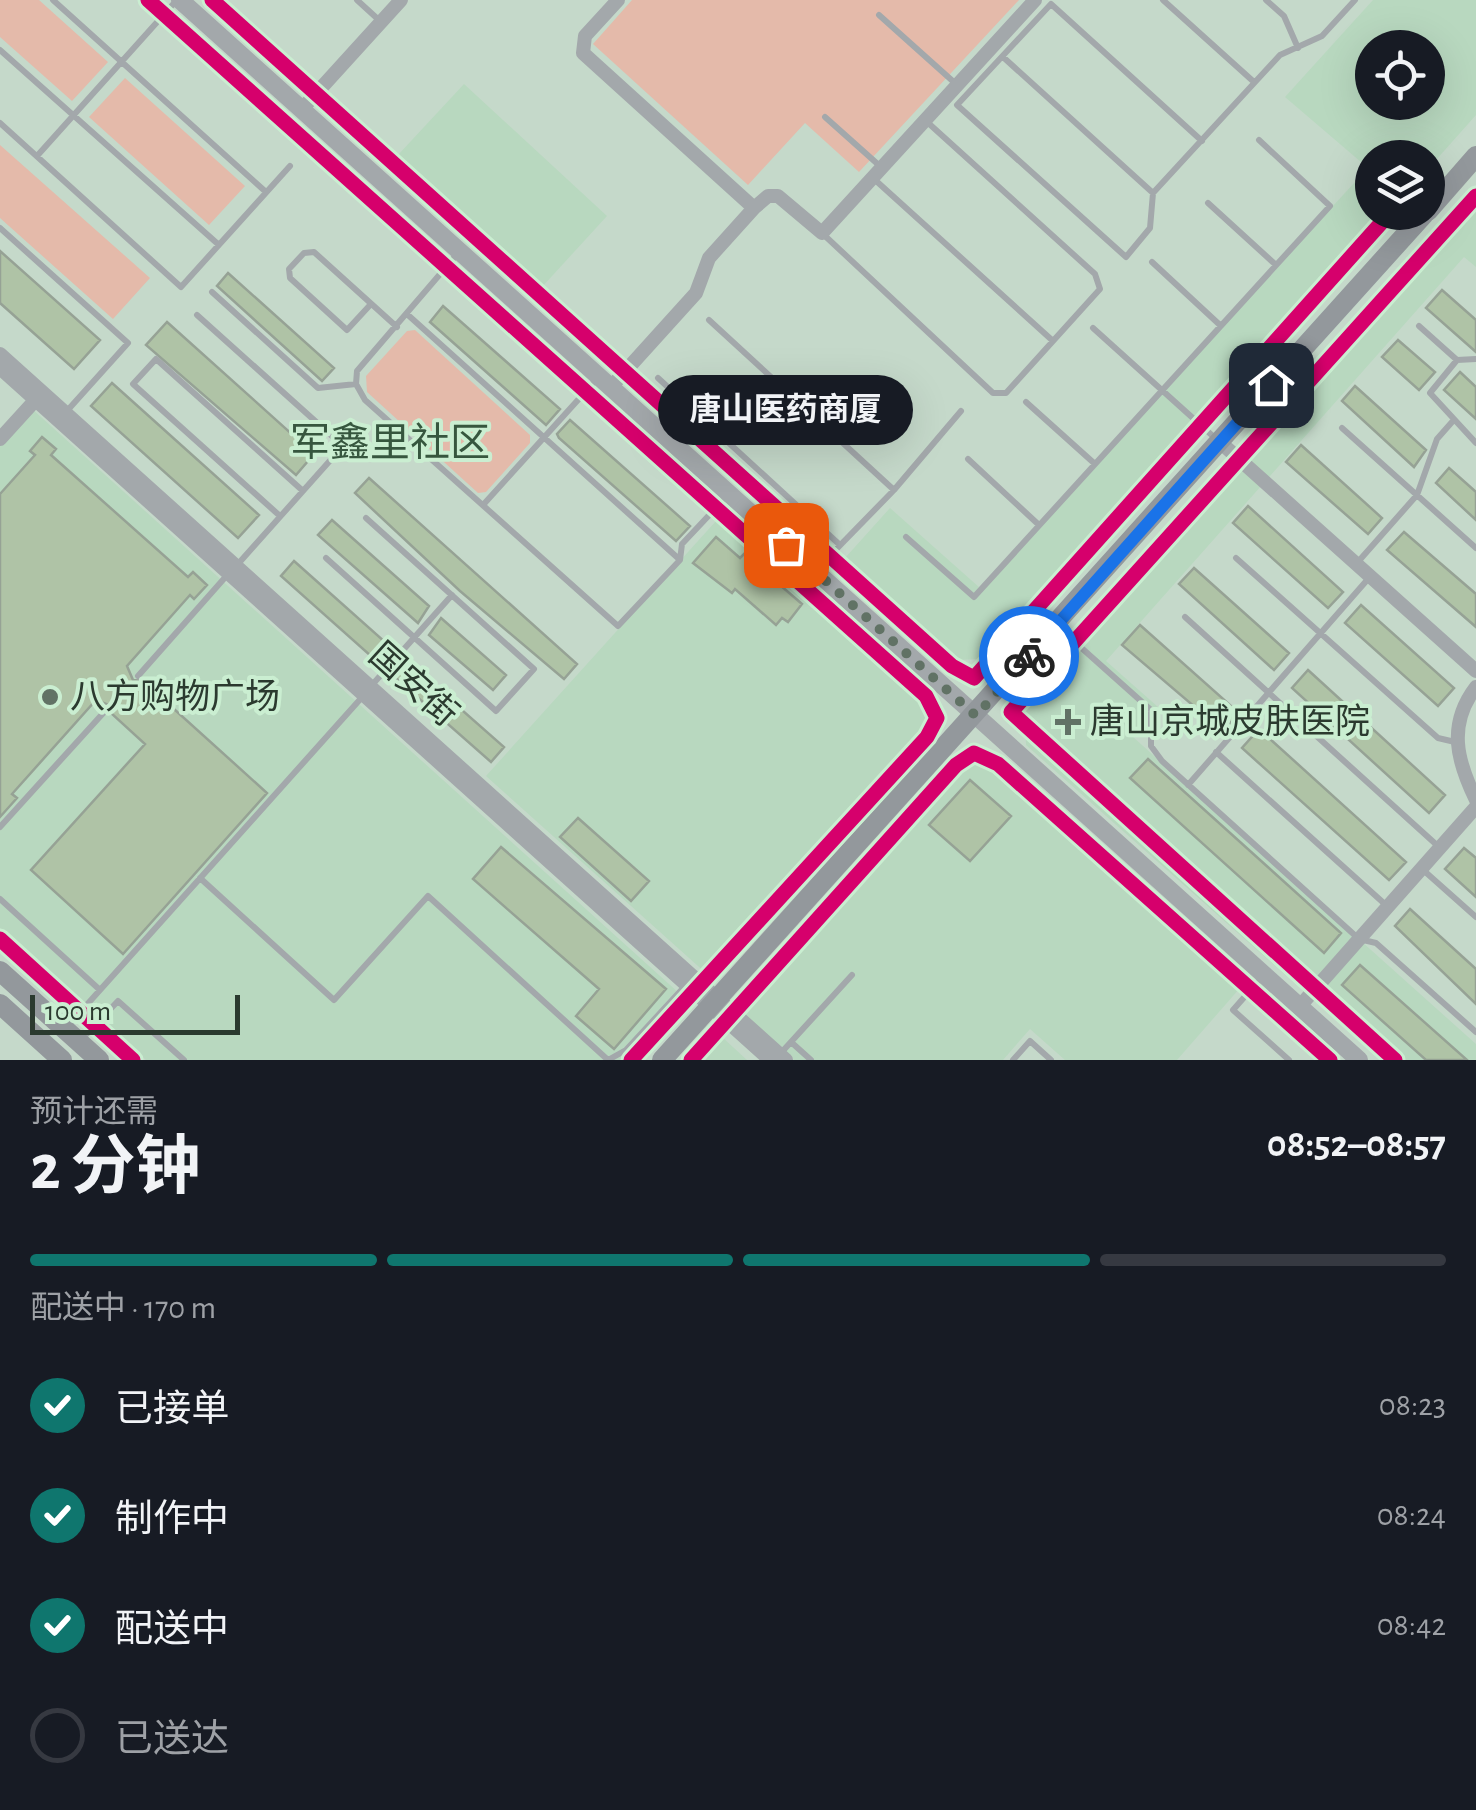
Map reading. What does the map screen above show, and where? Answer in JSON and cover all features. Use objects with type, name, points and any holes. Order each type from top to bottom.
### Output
[{"type":"main road","points":[[1445,191],[1476,156]]},
{"type":"main road","points":[[662,1060],[1411,230]]},
{"type":"main road","points":[[0,971],[99,1060]]},
{"type":"main road","points":[[0,1004],[62,1060]]},
{"type":"street","points":[[179,0],[1359,1060]]},
{"type":"street","points":[[302,110],[402,0]]},
{"type":"street","points":[[618,0],[584,36],[583,53],[754,208]]},
{"type":"street","points":[[605,382],[696,293],[702,266],[768,196],[778,196],[822,233],[1035,0]]},
{"type":"street","name":"国安街","points":[[0,354],[62,417],[778,1058]]},
{"type":"street","name":"国安街","points":[[0,368],[39,396]]},
{"type":"street","points":[[0,439],[39,396]]},
{"type":"street","points":[[1220,442],[1476,671]]},
{"type":"street","points":[[1300,1006],[1476,804],[1457,757],[1456,742],[1458,721],[1476,687]]},
{"type":"street","name":"国安街","points":[[367,691],[686,984],[714,1002]]},
{"type":"lane","points":[[53,0],[266,192]]},
{"type":"lane","points":[[37,156],[179,0]]},
{"type":"lane","points":[[356,0],[381,22]]},
{"type":"lane","points":[[1163,0],[1254,82]]},
{"type":"lane","points":[[1266,0],[1284,16],[1298,48]]},
{"type":"lane","points":[[1202,141],[1051,4],[957,105],[1126,257],[1150,228],[1153,194],[1202,141],[1254,82],[1280,55],[1322,36],[1354,0]]},
{"type":"lane","points":[[879,15],[957,85]]},
{"type":"lane","points":[[0,50],[219,245]]},
{"type":"lane","points":[[1003,56],[1153,194]]},
{"type":"lane","points":[[825,117],[877,173],[1053,341]]},
{"type":"lane","points":[[822,233],[993,392],[1006,392],[1053,341],[1100,289],[1095,274],[926,120]]},
{"type":"lane","points":[[0,123],[182,287],[290,166]]},
{"type":"lane","points":[[906,537],[974,597],[1330,206],[1259,140]]},
{"type":"lane","points":[[1208,203],[1276,265]]},
{"type":"lane","points":[[0,228],[128,343],[62,417]]},
{"type":"lane","points":[[460,251],[357,371],[356,384],[365,400],[618,626],[680,560],[682,544],[730,494]]},
{"type":"lane","points":[[372,304],[348,330],[290,278],[289,269],[304,254],[314,252],[372,304],[396,327]]},
{"type":"lane","points":[[1152,262],[1221,326]]},
{"type":"lane","points":[[212,292],[318,388],[356,384]]},
{"type":"lane","points":[[138,676],[343,446],[197,315]]},
{"type":"lane","points":[[408,315],[680,560]]},
{"type":"lane","points":[[709,320],[894,490]]},
{"type":"lane","points":[[1419,326],[1457,360],[1476,359]]},
{"type":"lane","points":[[1093,328],[1220,442]]},
{"type":"lane","points":[[280,516],[133,384],[144,372],[156,359],[303,491]]},
{"type":"lane","points":[[1457,360],[1430,393],[1452,422],[1476,443]]},
{"type":"lane","points":[[658,378],[840,545]]},
{"type":"lane","points":[[483,505],[544,438],[605,382]]},
{"type":"lane","points":[[1026,402],[1095,464]]},
{"type":"lane","points":[[815,570],[894,490],[962,411]]},
{"type":"lane","points":[[1356,564],[1417,495],[1437,439],[1452,422]]},
{"type":"lane","points":[[1342,428],[1476,548]]},
{"type":"lane","points":[[968,459],[1040,525]]},
{"type":"lane","points":[[326,558],[496,711],[534,669],[366,518]]},
{"type":"lane","points":[[1236,558],[1438,738],[1456,742]]},
{"type":"lane","points":[[1188,785],[1370,577]]},
{"type":"lane","points":[[72,1036],[100,990],[452,595]]},
{"type":"lane","points":[[1185,617],[1440,848]]},
{"type":"lane","points":[[1056,626],[1151,710],[1151,746],[1188,785],[1359,939],[1376,943],[1476,1032]]},
{"type":"lane","points":[[0,828],[106,710]]},
{"type":"lane","points":[[1216,752],[1388,906]]},
{"type":"lane","points":[[1422,868],[1476,917]]},
{"type":"lane","points":[[200,878],[334,1000],[428,896],[608,1060],[626,1050],[686,984]]},
{"type":"lane","points":[[0,900],[100,990]]},
{"type":"lane","points":[[778,1058],[852,975]]},
{"type":"lane","points":[[1264,975],[1233,1010],[1289,1060]]},
{"type":"lane","points":[[72,1036],[118,1000],[184,1060]]},
{"type":"lane","points":[[1013,1060],[1030,1041],[1051,1060]]},
{"type":"lane","points":[[791,1042],[811,1060]]},
{"type":"shaded area","points":[[0,0],[39,0],[108,62],[72,101],[0,37]]},
{"type":"shaded area","points":[[632,0],[1019,0],[859,172],[805,123],[748,185],[593,44]]},
{"type":"shaded area","points":[[1373,0],[1476,0],[1476,115],[1445,150],[1445,140],[1355,140],[1355,157],[1285,97]]},
{"type":"shaded area","points":[[125,78],[245,186],[209,225],[89,117]]},
{"type":"shaded area","points":[[464,84],[607,216],[542,287],[398,155]]},
{"type":"shaded area","points":[[0,145],[150,278],[113,319],[0,218]]},
{"type":"shaded area","points":[[1355,182],[1355,230],[1373,230],[979,659],[958,660],[845,558],[890,508],[980,588]]},
{"type":"shaded area","points":[[1476,190],[1476,267],[1464,257],[1106,661],[1158,707],[1133,737],[1476,1044],[1476,1060],[1381,1060],[1026,745],[1024,698],[1440,230],[1445,230],[1445,225]]},
{"type":"shaded area","points":[[415,330],[530,435],[530,443],[486,492],[478,493],[367,392],[366,376],[407,331]]},
{"type":"shaded area","points":[[31,408],[690,1003],[638,1060],[146,1060],[0,928],[0,443]]},
{"type":"shaded area","points":[[716,521],[921,705],[925,718],[920,740],[708,975],[486,776]]},
{"type":"shaded area","points":[[992,765],[1240,988],[1177,1060],[1065,1060],[1030,1029],[1003,1060],[794,1060],[742,1014],[961,767]]},
{"type":"shaded area","points":[[721,1036],[747,1060],[700,1060]]},
{"type":"building","points":[[0,251],[100,340],[74,369],[0,303]]},
{"type":"building","points":[[228,273],[334,368],[322,381],[217,286]]},
{"type":"building","points":[[1442,290],[1476,320],[1476,352],[1426,308]]},
{"type":"building","points":[[443,306],[560,409],[546,425],[430,322]]},
{"type":"building","points":[[167,322],[314,454],[296,475],[146,345]]},
{"type":"building","points":[[1398,340],[1435,372],[1419,390],[1382,357]]},
{"type":"building","points":[[1460,372],[1476,387],[1476,419],[1444,390]]},
{"type":"building","points":[[112,383],[259,515],[238,538],[91,406]]},
{"type":"building","points":[[1355,386],[1426,450],[1414,467],[1342,401]]},
{"type":"building","points":[[570,420],[690,526],[676,541],[559,438],[557,434]]},
{"type":"building","points":[[42,437],[56,449],[51,455],[188,577],[193,572],[207,585],[194,599],[190,595],[127,666],[133,680],[143,681],[267,793],[123,954],[31,870],[145,744],[112,714],[111,706],[96,700],[12,794],[17,798],[0,817],[0,494],[35,455],[30,451]]},
{"type":"building","points":[[1301,445],[1382,518],[1368,534],[1286,462]]},
{"type":"building","points":[[1449,468],[1476,492],[1476,520],[1436,483]]},
{"type":"building","points":[[369,478],[577,664],[564,679],[460,591],[355,493]]},
{"type":"building","points":[[1248,506],[1343,592],[1328,608],[1233,523]]},
{"type":"building","points":[[332,520],[429,606],[418,623],[318,535]]},
{"type":"building","points":[[1404,532],[1476,594],[1476,627],[1387,550]]},
{"type":"building","points":[[716,537],[740,558],[744,554],[802,604],[788,622],[782,618],[776,625],[735,589],[732,593],[693,563]]},
{"type":"building","points":[[294,561],[394,650],[381,665],[281,576]]},
{"type":"building","points":[[1194,568],[1289,653],[1274,670],[1179,584]]},
{"type":"building","points":[[1361,605],[1454,688],[1438,706],[1345,623]]},
{"type":"building","points":[[441,618],[506,675],[493,690],[429,635]]},
{"type":"building","points":[[1140,625],[1239,713],[1223,731],[1122,645]]},
{"type":"building","points":[[404,659],[504,747],[491,762],[391,674]]},
{"type":"building","points":[[1308,670],[1445,795],[1429,813],[1292,688]]},
{"type":"building","points":[[1259,729],[1406,862],[1389,880],[1242,748]]},
{"type":"building","points":[[1148,759],[1341,933],[1324,953],[1130,778]]},
{"type":"building","points":[[970,780],[1011,816],[970,861],[929,825]]},
{"type":"building","points":[[578,818],[649,881],[631,901],[560,837]]},
{"type":"building","points":[[501,847],[666,989],[614,1049],[576,1016],[599,989],[473,879]]},
{"type":"building","points":[[1464,848],[1476,858],[1476,897],[1445,869]]},
{"type":"building","points":[[1410,909],[1476,969],[1476,1004],[1395,926]]},
{"type":"building","points":[[1360,965],[1467,1060],[1426,1060],[1342,985]]},
{"type":"cycle path","points":[[148,0],[926,696],[937,718],[927,737],[631,1060]]},
{"type":"cycle path","points":[[212,0],[952,666],[974,678],[1375,230]]},
{"type":"cycle path","points":[[1395,1060],[1011,712],[1476,196]]},
{"type":"cycle path","points":[[691,1060],[956,765],[974,753],[998,764],[1330,1060]]},
{"type":"cycle path","points":[[0,939],[133,1060]]},
{"type":"way so far","points":[[786,545],[976,716],[1029,656]]},
{"type":"place","name":"唐山医药商厦","points":[[786,545]]},
{"type":"place","name":"八方购物广场","points":[[50,697]]},
{"type":"place","name":"唐山京城皮肤医院","points":[[1068,722]]},
{"type":"district","name":"军鑫里社区","points":[[390,444]]},
{"type":"route","points":[[1029,656],[1271,385]]}]
